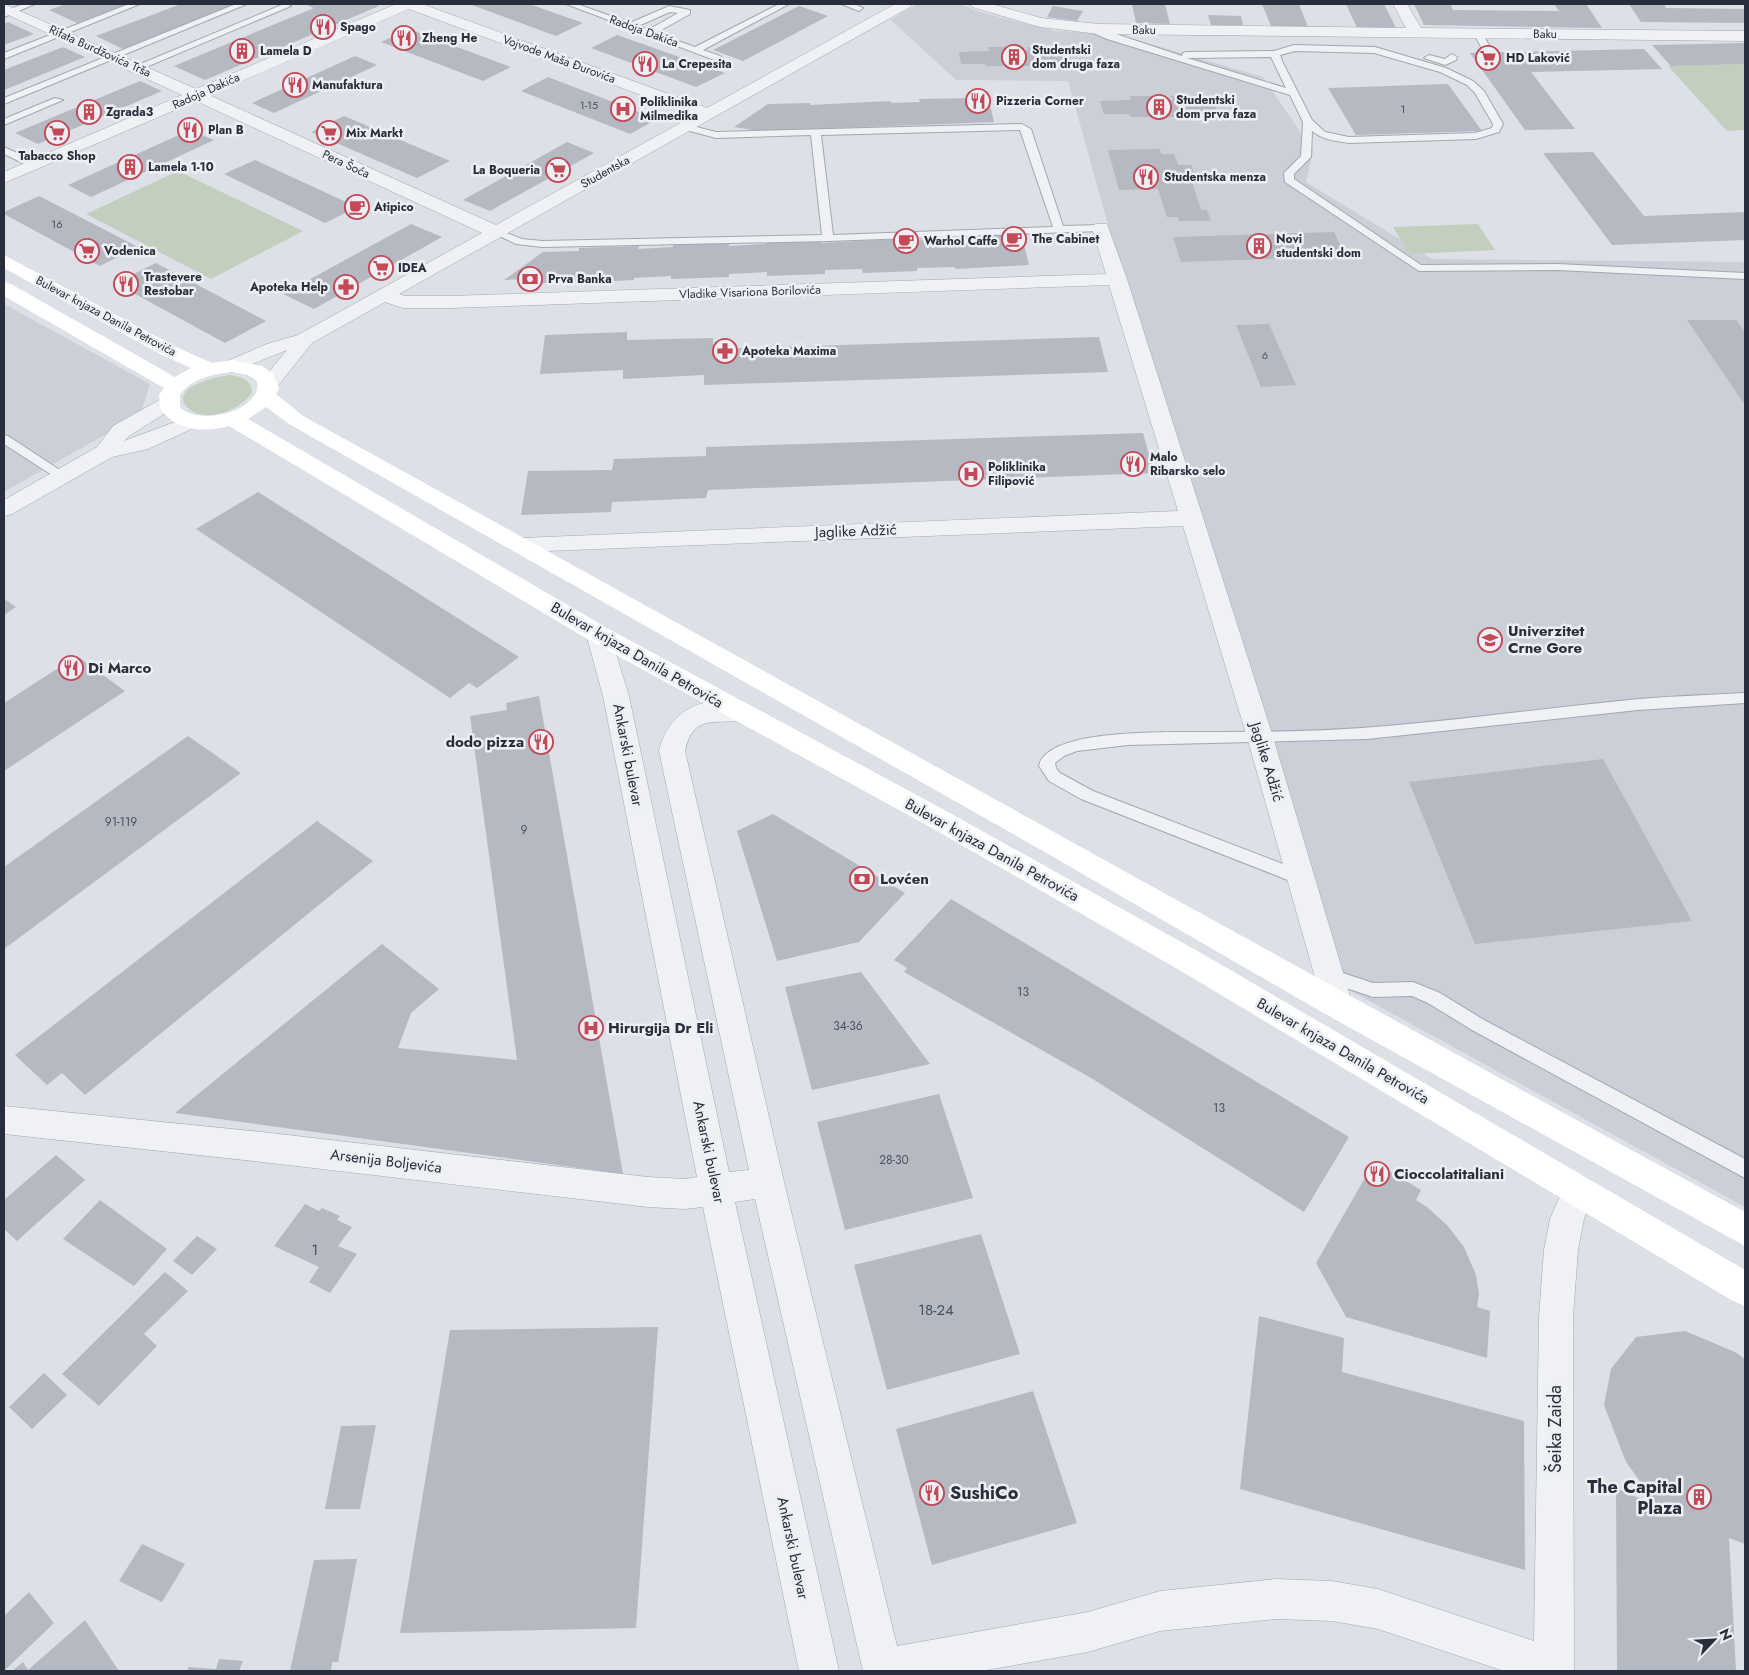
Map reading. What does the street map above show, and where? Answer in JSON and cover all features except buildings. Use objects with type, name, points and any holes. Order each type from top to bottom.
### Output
[{"type":"main road","name":"Bulevar knjaza Danila Petrovića","points":[[4,260],[169,351],[209,369]]},
{"type":"main road","name":"Bulevar knjaza Danila Petrovića","points":[[4,288],[172,395],[171,411],[179,418],[191,422]]},
{"type":"main road","points":[[172,395],[185,379],[209,369],[232,366],[256,371],[265,376],[268,390],[296,420],[1039,835],[1338,1006],[1745,1230]]},
{"type":"main road","points":[[191,422],[218,422],[233,419],[253,409],[268,390]]},
{"type":"main road","name":"Bulevar knjaza Danila Petrovića","points":[[233,419],[598,634],[738,712],[940,820],[1191,962],[1745,1289]]},
{"type":"street","name":"Radoja Dakića","points":[[4,178],[414,4]]},
{"type":"street","name":"Vojvode Maša Đurovića","points":[[414,4],[708,114]]},
{"type":"street","name":"Studentska","points":[[232,366],[274,348],[305,339],[905,4]]},
{"type":"street","name":"Baku","points":[[977,4],[1040,22],[1092,28],[1745,36]]},
{"type":"street","points":[[1400,4],[1416,33]]},
{"type":"street","points":[[857,5],[882,16]]},
{"type":"street","name":"Rifata Burdžovića Trša","points":[[6,11],[112,56],[196,95]]},
{"type":"street","name":"Pera Šoća","points":[[196,95],[496,232]]},
{"type":"street","name":"Jaglike Adžić","points":[[1101,228],[1260,737],[1332,976],[1338,1006]]},
{"type":"street","name":"Vladike Visariona Borilovića","points":[[384,295],[404,302],[451,302],[1118,279]]},
{"type":"street","name":"Studentska","points":[[268,390],[305,339]]},
{"type":"street","points":[[106,452],[121,431],[172,395]]},
{"type":"street","points":[[4,509],[106,452],[140,444],[191,422]]},
{"type":"street","name":"Jaglike Adžić","points":[[521,545],[1192,518]]},
{"type":"street","name":"Ankarski bulevar","points":[[598,634],[616,696],[716,1190],[820,1671]]},
{"type":"street","points":[[738,712],[720,710],[705,712],[690,719],[680,727],[673,738],[672,751],[768,1182],[882,1670],[1088,1632],[1160,1611],[1221,1603],[1276,1599],[1332,1601],[1378,1609],[1554,1670]]},
{"type":"street","name":"Arsenija Boljevića","points":[[4,1120],[252,1146],[648,1192],[685,1194],[768,1182]]},
{"type":"street","name":"Šeika Zaida","points":[[1554,1670],[1556,1317],[1561,1250],[1567,1219],[1580,1191]]},
{"type":"lane","points":[[6,11],[31,4]]},
{"type":"lane","points":[[4,56],[136,4]]},
{"type":"lane","points":[[4,101],[243,4]]},
{"type":"lane","name":"Radoja Dakića","points":[[570,4],[717,58]]},
{"type":"lane","points":[[695,50],[785,4]]},
{"type":"lane","points":[[136,68],[285,5]]},
{"type":"lane","points":[[631,26],[669,9],[687,12],[649,33]]},
{"type":"lane","points":[[1092,28],[1111,38],[1292,93]]},
{"type":"lane","points":[[1344,32],[1352,48]]},
{"type":"lane","points":[[1370,32],[1373,40],[1385,45],[1444,62],[1451,60],[1452,57]]},
{"type":"lane","points":[[1478,34],[1486,49]]},
{"type":"lane","points":[[1171,55],[1275,54],[1294,48],[1352,48],[1398,55],[1458,76],[1479,91],[1498,124],[1496,130],[1476,136],[1349,140],[1322,134],[1308,122],[1292,93],[1275,54]]},
{"type":"lane","points":[[4,122],[58,100]]},
{"type":"lane","points":[[1308,122],[1306,158],[1289,173],[1289,180],[1419,268],[1557,267],[1745,276]]},
{"type":"lane","points":[[685,127],[716,135],[1022,127],[1026,129],[1059,229]]},
{"type":"lane","points":[[816,132],[828,238]]},
{"type":"lane","points":[[4,150],[35,165]]},
{"type":"lane","points":[[496,232],[520,242],[535,244],[828,238],[1101,228]]},
{"type":"lane","points":[[4,439],[63,476]]},
{"type":"lane","points":[[1303,879],[1063,784],[1050,773],[1047,765],[1048,760],[1053,755],[1097,741],[1123,738],[1260,737],[1386,732],[1625,705],[1745,698]]},
{"type":"lane","points":[[1332,976],[1373,990],[1413,989],[1434,998],[1478,1025],[1745,1169]]},
{"type":"shaded area","name":"Univerzitet Crne Gore","points":[[917,4],[960,4],[980,12],[1055,31],[1116,34],[1263,77],[1313,151],[1306,182],[1432,259],[1745,262],[1745,1207],[1342,986],[1127,293],[1068,81],[956,80],[891,20]]},
{"type":"shaded area","points":[[4,304],[150,384],[140,415],[4,492]]},
{"type":"green space","points":[[1745,64],[1745,130],[1727,131],[1668,66]]},
{"type":"green space","points":[[178,171],[303,231],[211,279],[86,214]]},
{"type":"green space","points":[[1478,224],[1495,250],[1409,254],[1393,227]]},
{"type":"green space","points":[[230,375],[248,381],[252,392],[247,399],[232,409],[223,413],[204,415],[195,413],[183,401],[184,394],[197,384]]},
{"type":"place","name":"Spago","points":[[323,27]]},
{"type":"place","name":"Zheng He","points":[[404,38]]},
{"type":"place","name":"Lamela D","points":[[242,51]]},
{"type":"place","name":"Studentski dom druga faza","points":[[1014,57]]},
{"type":"place","name":"HD Laković","points":[[1488,58]]},
{"type":"place","name":"La Crepesita","points":[[645,64]]},
{"type":"place","name":"Manufaktura","points":[[295,85]]},
{"type":"place","name":"Pizzeria Corner","points":[[978,101]]},
{"type":"place","name":"Studentski dom prva faza","points":[[1159,107]]},
{"type":"place","name":"Poliklinika Milmedika","points":[[623,109]]},
{"type":"place","name":"Zgrada3","points":[[89,112]]},
{"type":"place","name":"Plan B","points":[[190,130]]},
{"type":"place","name":"Tabacco Shop","points":[[57,133]]},
{"type":"place","name":"Mix Markt","points":[[329,133]]},
{"type":"place","name":"Lamela 1-10","points":[[130,167]]},
{"type":"place","name":"La Boqueria","points":[[558,170]]},
{"type":"place","name":"Studentska menza","points":[[1146,177]]},
{"type":"place","name":"Atipico","points":[[357,207]]},
{"type":"place","name":"The Cabinet","points":[[1014,239]]},
{"type":"place","name":"Warhol Caffe","points":[[906,241]]},
{"type":"place","name":"Novi studentski dom","points":[[1259,246]]},
{"type":"place","name":"Vodenica","points":[[87,251]]},
{"type":"place","name":"IDEA","points":[[381,268]]},
{"type":"place","name":"Prva Banka","points":[[530,279]]},
{"type":"place","name":"Trastevere Restobar","points":[[126,284]]},
{"type":"place","name":"Apoteka Help","points":[[346,287]]},
{"type":"place","name":"Apoteka Maxima","points":[[725,351]]},
{"type":"place","name":"Malo Ribarsko selo","points":[[1133,464]]},
{"type":"place","name":"Poliklinika Filipović","points":[[971,474]]},
{"type":"place","name":"Univerzitet Crne Gore","points":[[1490,640]]},
{"type":"place","name":"Di Marco","points":[[71,668]]},
{"type":"place","name":"dodo pizza","points":[[541,742]]},
{"type":"place","name":"Lovćen","points":[[862,879]]},
{"type":"place","name":"Hirurgija Dr Eli","points":[[591,1028]]},
{"type":"place","name":"Cioccolatitaliani","points":[[1377,1174]]},
{"type":"place","name":"SushiCo","points":[[932,1493]]},
{"type":"place","name":"The Capital Plaza","points":[[1699,1497]]}]
